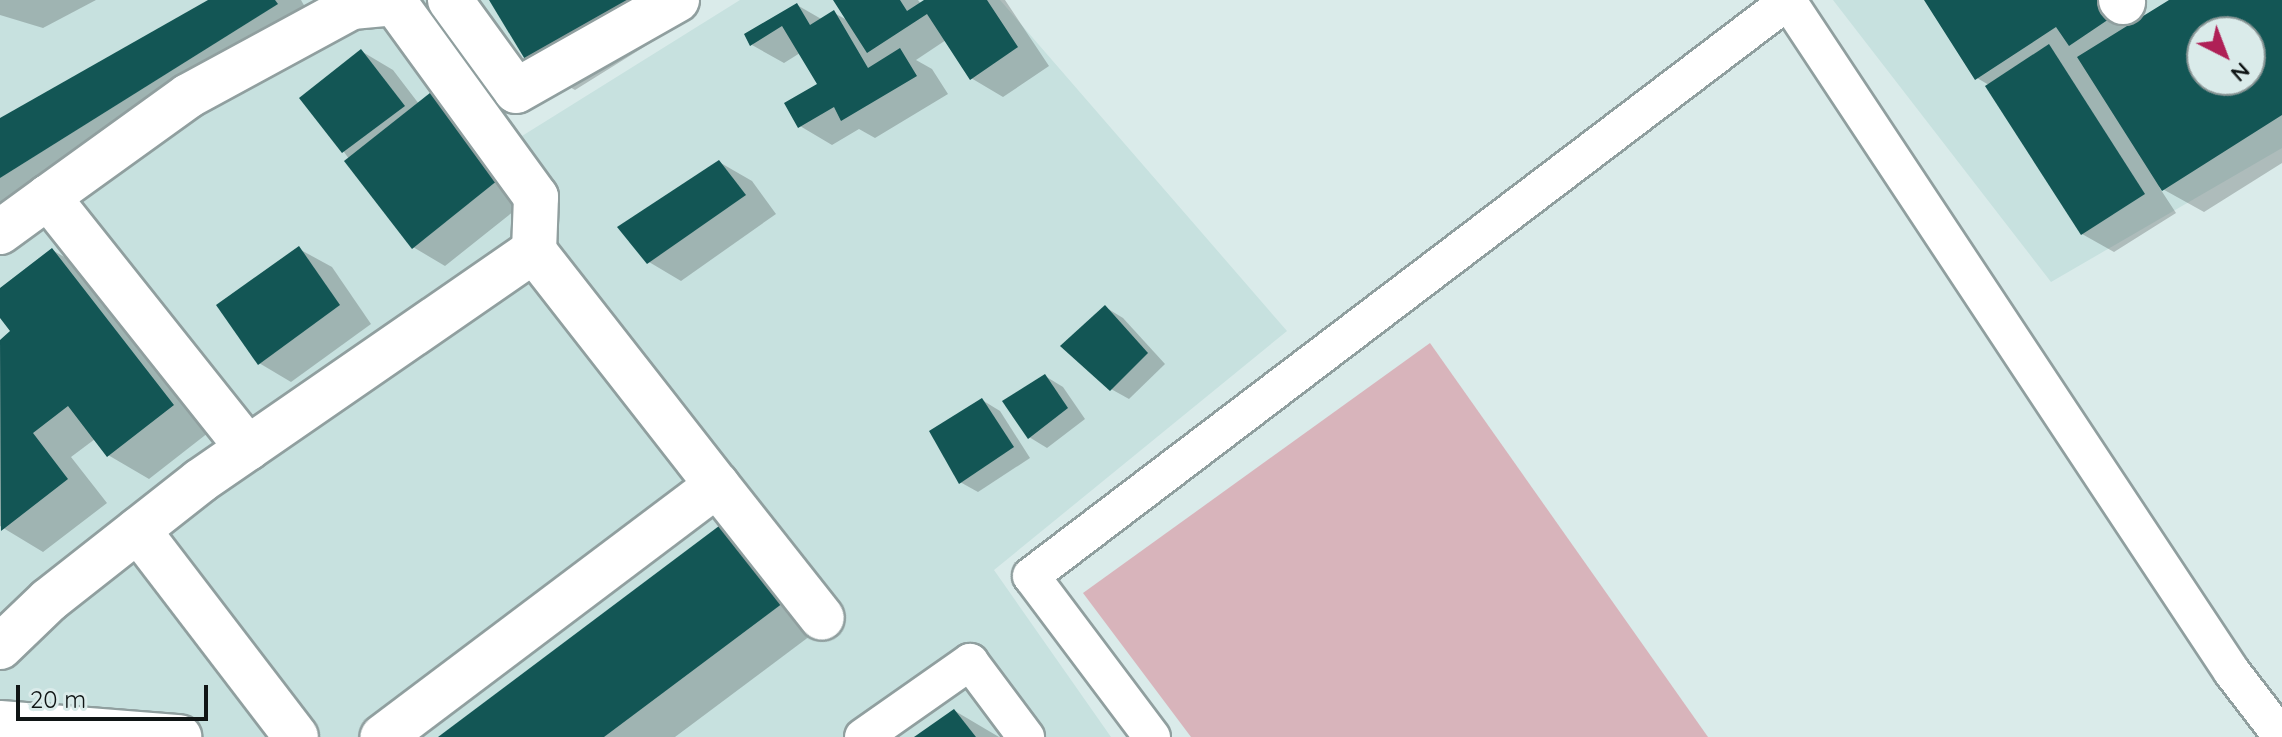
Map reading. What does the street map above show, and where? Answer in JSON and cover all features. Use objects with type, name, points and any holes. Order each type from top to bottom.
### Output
[{"type":"street","points":[[450,0],[516,91],[677,0]]},
{"type":"street","points":[[0,232],[188,96],[352,7],[395,3],[536,197],[534,251],[822,618]]},
{"type":"street","points":[[48,197],[248,448]]},
{"type":"street","points":[[0,647],[49,600],[248,448],[534,251]]},
{"type":"street","points":[[382,737],[717,485]]},
{"type":"street","points":[[138,530],[296,737]]},
{"type":"street","points":[[0,723],[179,737]]},
{"type":"lane","points":[[1152,737],[1031,576],[1788,1],[2232,672],[2282,737]]},
{"type":"lane","points":[[863,737],[970,662],[1026,737]]},
{"type":"shaded area","points":[[0,0],[646,0],[521,73],[434,14],[522,136],[740,0],[1000,0],[1287,331],[994,570],[1111,737],[0,737]]},
{"type":"shaded area","points":[[1833,0],[2282,0],[2282,148],[2051,282]]},
{"type":"shaded area","points":[[1430,343],[1708,737],[1191,737],[1083,593]]},
{"type":"building","points":[[208,0],[275,0],[278,4],[0,178],[0,118]]},
{"type":"building","points":[[489,0],[635,0],[529,66]]},
{"type":"building","points":[[833,0],[900,0],[907,11],[924,0],[987,0],[1018,47],[970,80],[927,14],[867,53]]},
{"type":"building","points":[[1924,0],[2101,0],[2112,17],[2069,46],[2056,27],[1975,80]]},
{"type":"building","points":[[2169,0],[2282,0],[2282,115],[2162,191],[2077,57]]},
{"type":"building","points":[[797,3],[810,25],[834,10],[868,68],[900,48],[917,76],[841,121],[834,107],[798,128],[784,103],[817,84],[782,26],[750,46],[744,34]]},
{"type":"building","points":[[2049,44],[2145,194],[2081,235],[1985,86]]},
{"type":"building","points":[[361,49],[405,106],[342,153],[299,98]]},
{"type":"building","points":[[435,89],[503,176],[412,249],[344,161]]},
{"type":"building","points":[[719,160],[746,195],[647,264],[617,227]]},
{"type":"building","points":[[299,246],[340,305],[258,365],[216,305]]},
{"type":"building","points":[[52,248],[174,405],[107,457],[68,406],[33,433],[68,479],[1,531],[0,340],[10,331],[0,318],[0,288]]},
{"type":"building","points":[[1105,305],[1148,353],[1110,391],[1060,346]]},
{"type":"building","points":[[1045,374],[1068,408],[1028,439],[1002,401]]},
{"type":"building","points":[[982,398],[1014,447],[959,484],[929,431]]},
{"type":"building","points":[[723,523],[783,603],[604,737],[438,737]]},
{"type":"building","points":[[954,709],[976,737],[914,737]]}]
